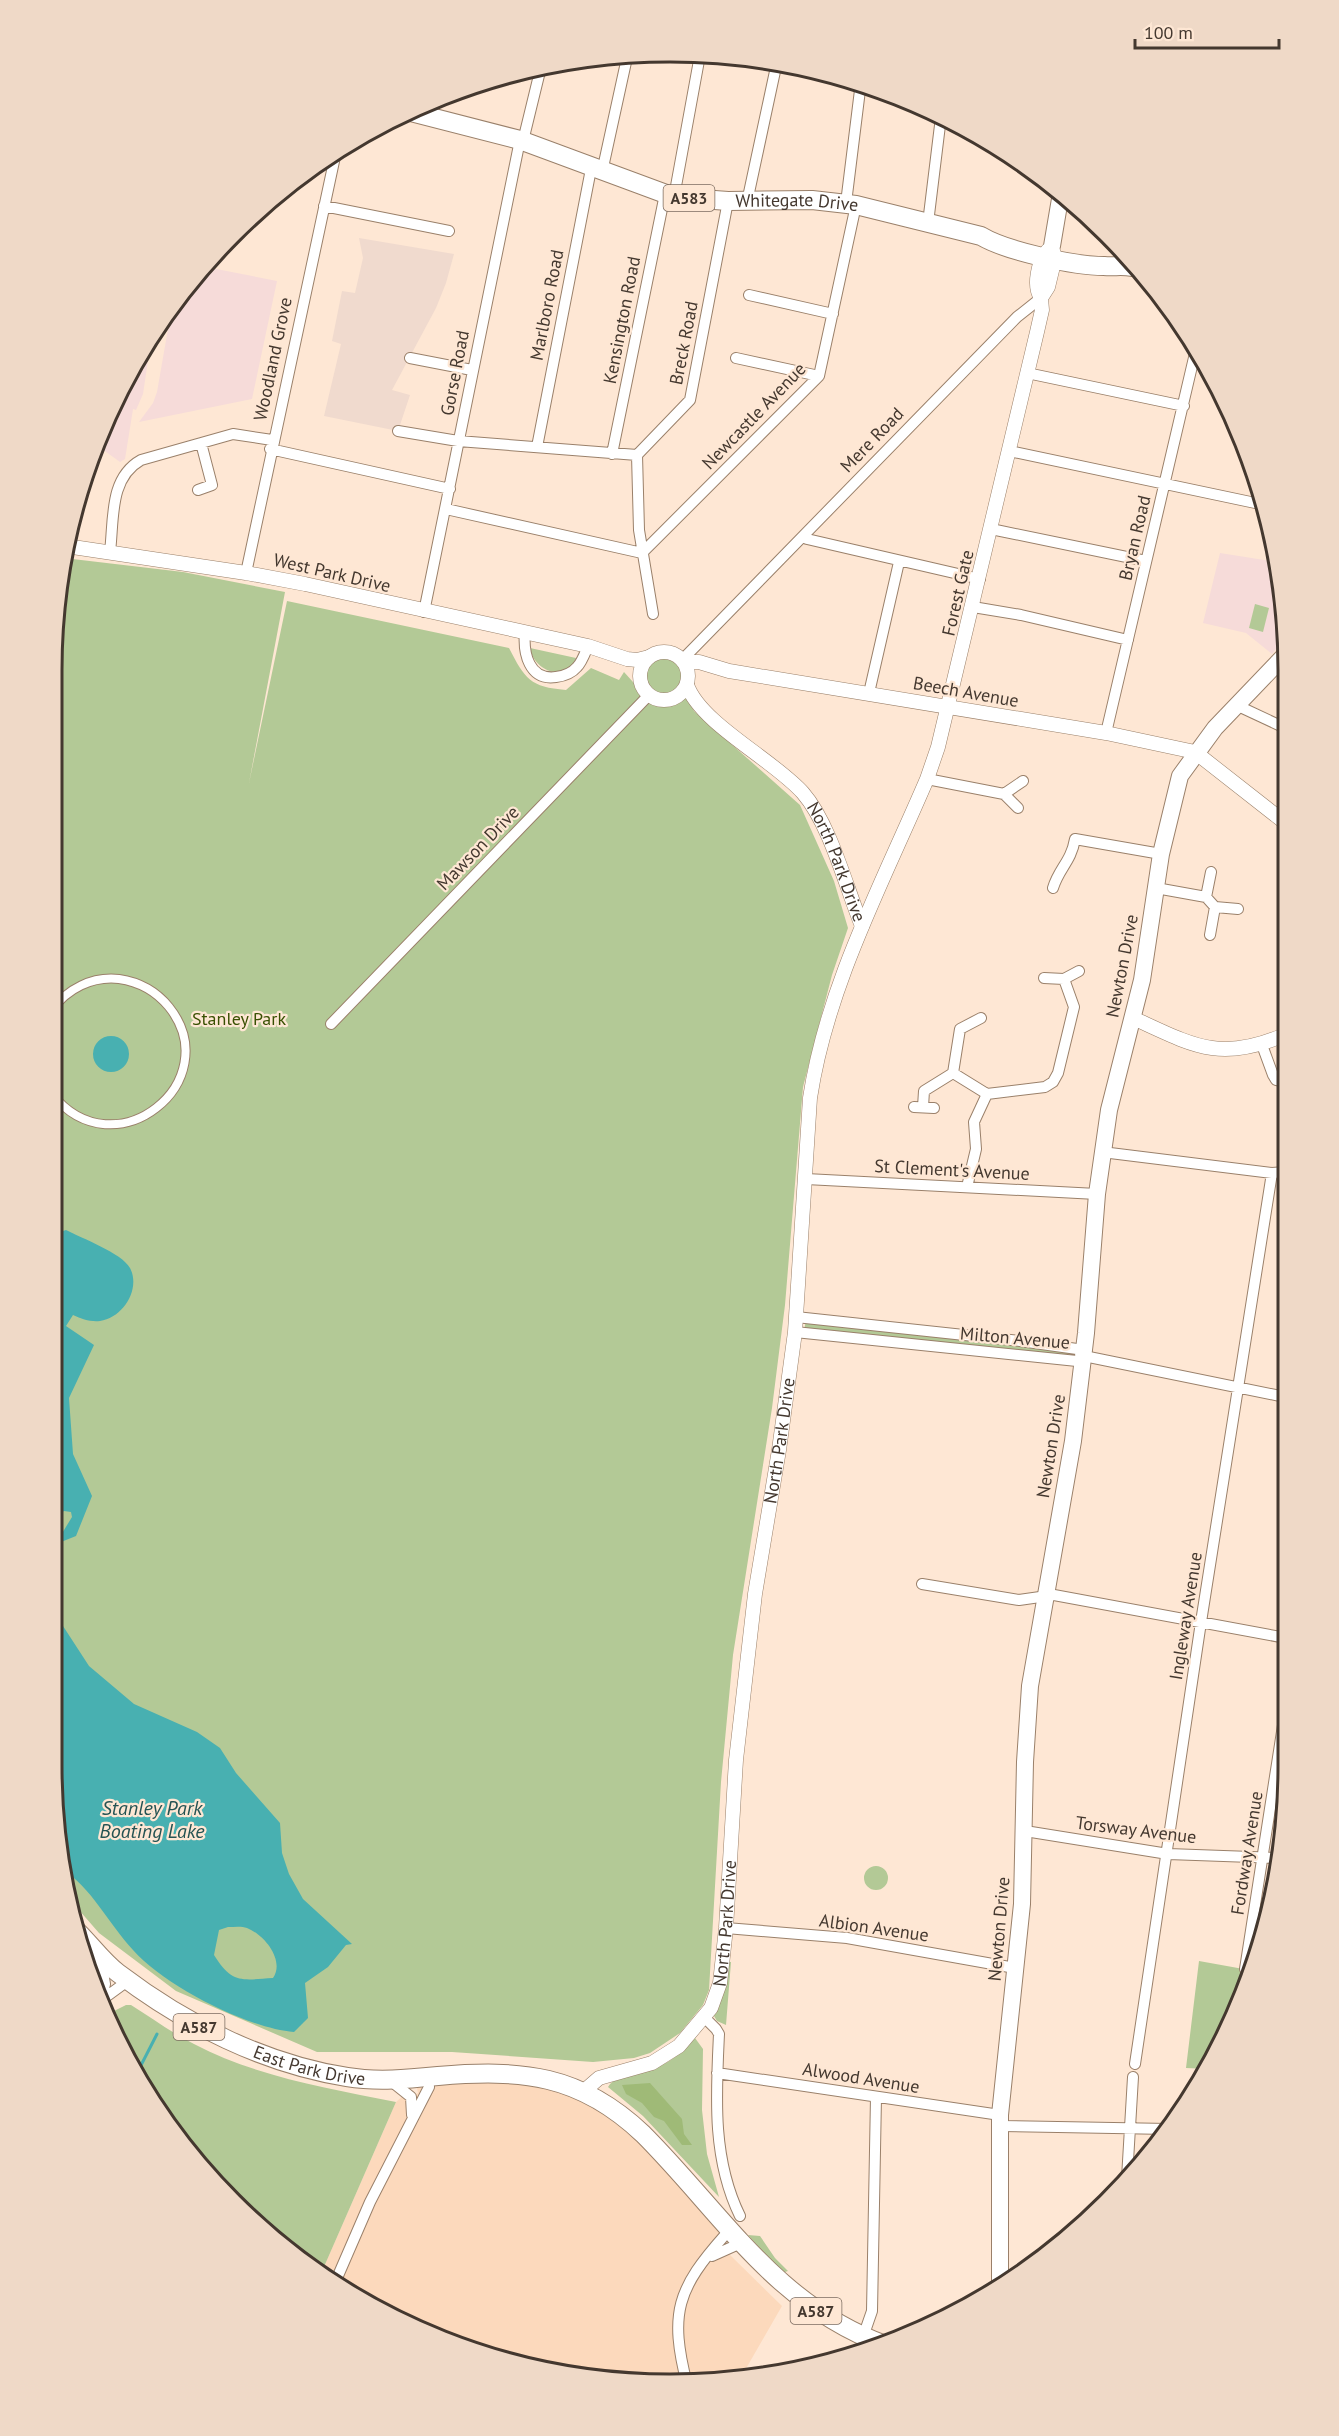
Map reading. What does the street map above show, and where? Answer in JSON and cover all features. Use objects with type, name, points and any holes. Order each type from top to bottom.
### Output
[{"type":"main road","name":"Whitegate Drive","points":[[425,113],[521,141],[669,195],[728,201],[812,201],[851,204],[981,236],[994,244],[1050,253],[1106,257],[1123,265]]},
{"type":"main road","points":[[1050,253],[1058,202]]},
{"type":"main road","name":"Newton Drive","points":[[999,2277],[1000,2121],[1015,1968],[1025,1831],[1025,1762],[1029,1696],[1073,1441],[1084,1356],[1097,1194],[1109,1110],[1143,980],[1161,854],[1180,776],[1195,752],[1278,662]]},
{"type":"main road","name":"East Park Drive","points":[[88,1942],[116,1972],[186,2020],[246,2047],[321,2072],[349,2078],[390,2080],[518,2073],[551,2079],[584,2091],[629,2120],[734,2221]]},
{"type":"main road","name":"A587","points":[[734,2221],[741,2243],[767,2271],[800,2300],[834,2322],[871,2340]]},
{"type":"street","name":"Kensington Road","points":[[612,454],[698,63]]},
{"type":"street","name":"Marlboro Road","points":[[537,447],[597,170],[625,64]]},
{"type":"street","points":[[747,201],[775,71]]},
{"type":"street","name":"Gorse Road","points":[[424,612],[472,370],[521,141],[539,76]]},
{"type":"street","name":"Newcastle Avenue","points":[[642,553],[819,376],[833,314],[851,204],[860,92]]},
{"type":"street","points":[[928,223],[940,125]]},
{"type":"street","name":"Woodland Grove","points":[[246,573],[271,445],[334,163]]},
{"type":"street","name":"Breck Road","points":[[637,455],[690,400],[728,201]]},
{"type":"street","points":[[324,206],[449,231]]},
{"type":"street","points":[[1041,298],[1037,286],[1050,253]]},
{"type":"street","points":[[749,295],[833,314]]},
{"type":"street","name":"Forest Gate","points":[[862,926],[927,779],[949,709],[1042,310],[1041,298]]},
{"type":"street","name":"Mere Road","points":[[683,661],[1017,317],[1041,298]]},
{"type":"street","points":[[410,358],[472,370]]},
{"type":"street","points":[[736,358],[819,376]]},
{"type":"street","name":"Bryan Road","points":[[1106,733],[1193,362]]},
{"type":"street","points":[[1027,373],[1184,406]]},
{"type":"street","points":[[398,431],[458,441],[637,455],[636,499],[642,553],[653,614]]},
{"type":"street","points":[[110,552],[116,493],[121,477],[141,460],[233,434],[450,489]]},
{"type":"street","points":[[198,490],[212,485],[201,443]]},
{"type":"street","points":[[1010,451],[1254,503]]},
{"type":"street","points":[[446,509],[642,553]]},
{"type":"street","points":[[991,529],[1146,561]]},
{"type":"street","points":[[803,536],[807,539],[900,562],[980,579]]},
{"type":"street","name":"West Park Drive","points":[[74,547],[246,573],[588,646],[632,660],[649,657]]},
{"type":"street","points":[[869,693],[900,562]]},
{"type":"street","points":[[973,607],[1021,615],[1128,640]]},
{"type":"street","points":[[525,632],[527,660],[532,670],[547,677],[570,673],[578,667],[588,646]]},
{"type":"street","name":"West Park Drive","points":[[588,646],[624,667],[641,683]]},
{"type":"street","points":[[663,652],[674,654],[683,661],[688,682],[674,698],[660,700],[649,695],[641,683],[641,669],[649,657],[663,652]]},
{"type":"street","name":"Beech Avenue","points":[[683,661],[699,662],[729,671],[869,693],[949,709],[1106,733],[1195,752]]},
{"type":"street","name":"Beech Avenue","points":[[688,682],[703,672],[729,671]]},
{"type":"street","name":"North Park Drive","points":[[688,682],[693,697],[710,716],[791,780],[805,795],[822,825],[862,926],[842,978],[815,1067],[810,1098],[795,1332],[751,1626],[736,1760],[726,1928],[717,1996],[704,2017]]},
{"type":"street","name":"Mawson Drive","points":[[331,1024],[649,695]]},
{"type":"street","name":"North Park Drive","points":[[674,698],[710,716]]},
{"type":"street","points":[[1236,705],[1278,725]]},
{"type":"street","points":[[1195,752],[1278,816]]},
{"type":"street","points":[[927,779],[1004,794],[1018,808]]},
{"type":"street","points":[[1004,794],[1023,781]]},
{"type":"street","points":[[1053,888],[1058,874],[1070,860],[1076,839],[1161,854]]},
{"type":"street","points":[[1206,897],[1211,872]]},
{"type":"street","points":[[1156,888],[1206,897],[1215,907],[1238,909]]},
{"type":"street","points":[[1210,935],[1215,907]]},
{"type":"street","points":[[1044,978],[1064,980],[1079,971]]},
{"type":"street","points":[[62,1000],[74,989],[92,981],[111,978],[130,981],[148,988],[163,999],[174,1013],[182,1030],[185,1055],[182,1073],[175,1090],[148,1116],[131,1123],[111,1126],[83,1120],[62,1105]]},
{"type":"street","points":[[952,1073],[987,1094],[1036,1090],[1053,1082],[1074,1007],[1064,980]]},
{"type":"street","points":[[952,1073],[955,1027],[981,1018]]},
{"type":"street","points":[[1133,1018],[1200,1047],[1244,1049],[1262,1045],[1278,1038]]},
{"type":"street","points":[[1262,1045],[1278,1080]]},
{"type":"street","points":[[924,1107],[924,1091],[952,1073]]},
{"type":"street","points":[[968,1187],[976,1149],[974,1122],[987,1094]]},
{"type":"street","points":[[1102,1152],[1278,1173]]},
{"type":"street","name":"Ingleway Avenue","points":[[1135,2064],[1201,1622],[1272,1173]]},
{"type":"street","name":"St Clement's Avenue","points":[[806,1179],[1097,1194]]},
{"type":"street","name":"Milton Avenue","points":[[795,1332],[1077,1361],[1084,1356],[1077,1349],[1020,1341],[796,1317]]},
{"type":"street","points":[[1084,1356],[1278,1395]]},
{"type":"street","points":[[922,1584],[1019,1600],[1054,1595],[1278,1636]]},
{"type":"street","name":"Fordway Avenue","points":[[1247,1955],[1278,1758]]},
{"type":"street","name":"Torsway Avenue","points":[[1025,1831],[1168,1854],[1270,1857]]},
{"type":"street","name":"Albion Avenue","points":[[726,1928],[847,1938],[1015,1968]]},
{"type":"street","points":[[100,1955],[105,1977],[104,1988]]},
{"type":"street","points":[[107,1997],[129,1980]]},
{"type":"street","points":[[584,2091],[599,2078],[652,2063],[671,2052],[704,2017],[716,2029],[718,2034],[716,2122],[734,2221],[688,2283],[679,2310],[677,2334],[685,2374]]},
{"type":"street","name":"Alwood Avenue","points":[[717,2073],[876,2097],[1000,2121],[1158,2129]]},
{"type":"street","points":[[338,2276],[370,2202],[429,2087],[428,2077]]},
{"type":"street","points":[[1127,2167],[1133,2077]]},
{"type":"street","points":[[390,2080],[411,2097],[412,2118]]},
{"type":"street","points":[[863,2337],[872,2311],[876,2097]]},
{"type":"street","points":[[706,2259],[718,2251],[741,2243]]},
{"type":"shaded area","points":[[359,238],[454,254],[436,308],[392,390],[410,395],[398,431],[324,416],[341,344],[332,341],[342,291],[355,293],[363,258]]},
{"type":"shaded area","points":[[213,268],[277,281],[252,399],[139,422],[153,403],[169,325]]},
{"type":"shaded area","points":[[149,356],[143,394],[136,410],[133,409],[125,459],[120,462],[103,450],[124,401]]},
{"type":"shaded area","points":[[1220,553],[1267,561],[1277,648],[1272,654],[1246,633],[1203,623]]},
{"type":"shaded area","points":[[497,2073],[606,2104],[727,2226],[710,2251],[730,2255],[782,2306],[746,2369],[709,2373],[630,2373],[551,2363],[512,2354],[437,2328],[401,2312],[365,2293],[324,2267],[396,2102],[404,2095],[408,2098],[418,2093],[415,2078]]},
{"type":"green space","name":"Stanley Park","points":[[72,559],[183,572],[285,592],[249,783],[287,601],[509,648],[530,680],[544,687],[566,690],[591,668],[619,680],[624,672],[651,702],[663,703],[686,694],[694,711],[800,805],[834,881],[848,928],[832,975],[803,1087],[785,1305],[772,1408],[733,1655],[721,1782],[709,1990],[703,2005],[680,2033],[650,2053],[634,2058],[593,2062],[452,2052],[317,2052],[176,1991],[99,1933],[79,1910],[73,1885],[63,1806],[62,1766],[62,670],[63,630]]},
{"type":"green space","points":[[1255,604],[1269,608],[1263,632],[1249,628]]},
{"type":"green space","points":[[530,648],[576,658],[572,666],[566,670],[551,671],[538,663]]},
{"type":"green space","points":[[663,656],[671,657],[677,662],[682,668],[682,684],[677,690],[671,695],[663,696],[655,695],[649,690],[644,684],[643,676],[644,668],[649,662],[655,657]]},
{"type":"green space","points":[[806,1318],[1071,1346],[1069,1360],[804,1333]]},
{"type":"green space","points":[[876,1866],[884,1870],[888,1878],[884,1886],[876,1890],[868,1886],[864,1878],[868,1870]]},
{"type":"green space","points":[[1199,1961],[1242,1969],[1215,2035],[1197,2068],[1186,2068]]},
{"type":"green space","points":[[728,1962],[731,1962],[726,2025],[717,2021],[714,2016]]},
{"type":"green space","points":[[131,2005],[194,2044],[242,2065],[293,2080],[396,2102],[324,2267],[269,2224],[212,2167],[187,2137],[143,2070],[114,2011]]},
{"type":"green space","points":[[695,2038],[703,2049],[702,2110],[707,2154],[719,2197],[643,2116],[608,2087],[618,2078],[668,2062]]},
{"type":"green space","points":[[650,2083],[682,2119],[684,2134],[692,2145],[682,2145],[664,2121],[654,2117],[642,2103],[626,2094],[622,2085]]},
{"type":"green space","points":[[748,2235],[760,2236],[775,2258],[788,2271],[782,2273]]},
{"type":"water","points":[[111,1036],[124,1041],[129,1054],[124,1067],[111,1072],[98,1067],[93,1054],[98,1041]]},
{"type":"water","points":[[66,1230],[110,1251],[126,1262],[133,1276],[133,1285],[128,1301],[108,1319],[86,1320],[73,1315],[66,1326],[94,1345],[69,1398],[73,1454],[92,1496],[76,1536],[62,1542],[62,1533],[72,1517],[71,1512],[62,1512],[62,1231]]},
{"type":"water","name":"Stanley Park Boating Lake","points":[[62,1624],[89,1666],[134,1704],[197,1732],[220,1748],[236,1773],[280,1823],[282,1853],[289,1874],[303,1899],[352,1944],[346,1945],[328,1967],[305,1983],[308,2018],[294,2032],[275,2029],[254,2023],[208,2003],[147,1964],[124,1940],[91,1896],[72,1876],[63,1806]],"holes":[[[240,1927],[254,1931],[271,1949],[277,1964],[273,1978],[245,1979],[232,1976],[214,1955],[219,1930]]]},
{"type":"waterway","points":[[141,2066],[157,2034]]}]
